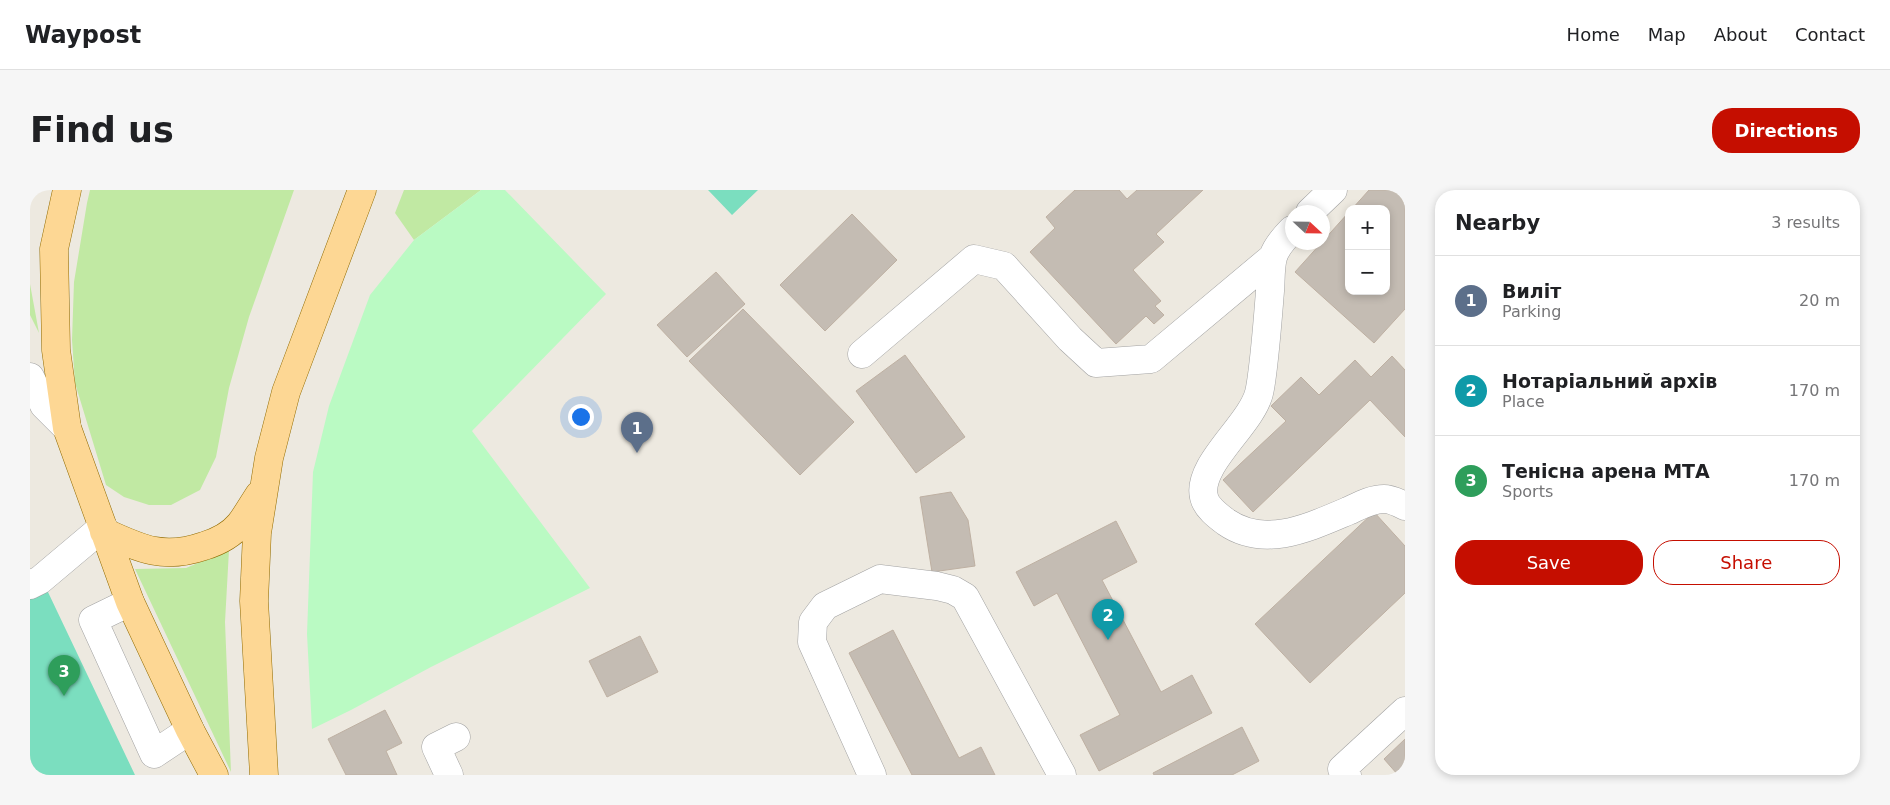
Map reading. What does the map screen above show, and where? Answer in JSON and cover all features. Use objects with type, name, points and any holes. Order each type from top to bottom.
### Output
[{"type":"main road","points":[[67,190],[54,249],[56,350],[67,428],[130,602],[190,730],[214,775]]},
{"type":"main road","points":[[264,775],[254,601],[257,533],[264,487],[269,458],[286,392],[362,190]]},
{"type":"main road","points":[[103,530],[138,548],[166,554],[192,550],[217,542],[239,525],[264,487]]},
{"type":"street","points":[[1317,205],[1333,190]]},
{"type":"street","points":[[862,354],[974,259],[1004,266],[1070,339],[1096,363],[1151,358],[1273,256],[1285,237]]},
{"type":"street","points":[[1273,256],[1267,334],[1259,394],[1248,416],[1240,424],[1208,471],[1203,486],[1204,499],[1213,512],[1228,523],[1253,534],[1286,534],[1314,526],[1370,501],[1384,499],[1405,506]]},
{"type":"street","points":[[30,376],[44,405],[67,428]]},
{"type":"street","points":[[30,585],[40,580],[103,530]]},
{"type":"street","points":[[872,775],[812,642],[813,622],[825,606],[880,580],[937,586],[953,590],[965,597],[1062,775]]},
{"type":"street","points":[[130,602],[93,620],[154,754],[190,730]]},
{"type":"street","points":[[1347,775],[1342,769],[1405,711]]},
{"type":"street","points":[[449,775],[436,747],[456,737]]},
{"type":"green space","points":[[90,190],[294,190],[249,317],[229,388],[216,457],[200,490],[171,505],[149,505],[124,497],[106,485],[75,383],[72,340],[74,282]]},
{"type":"green space","points":[[404,190],[481,190],[414,240],[395,213]]},
{"type":"green space","points":[[481,190],[505,190],[606,294],[472,431],[590,588],[312,729],[307,634],[313,472],[329,406],[370,295],[414,240]]},
{"type":"green space","points":[[708,190],[758,190],[732,215]]},
{"type":"green space","points":[[30,284],[39,333],[30,315]]},
{"type":"green space","points":[[229,550],[225,622],[231,772],[135,569],[186,568]]},
{"type":"green space","points":[[47,590],[135,775],[30,775],[30,598]]},
{"type":"building","points":[[1075,190],[1119,190],[1127,199],[1137,190],[1203,190],[1156,234],[1164,242],[1133,270],[1161,301],[1155,306],[1164,315],[1154,324],[1146,316],[1116,344],[1030,252],[1055,228],[1046,217]]},
{"type":"building","points":[[1369,190],[1405,190],[1405,309],[1374,343],[1295,272],[1315,250],[1330,250],[1330,233],[1345,216],[1345,295],[1390,295],[1390,205],[1356,205]]},
{"type":"building","points":[[852,214],[897,260],[825,331],[780,285]]},
{"type":"building","points":[[716,272],[745,304],[687,357],[657,325]]},
{"type":"building","points":[[743,309],[854,422],[800,475],[689,361]]},
{"type":"building","points":[[905,355],[965,437],[916,473],[856,391]]},
{"type":"building","points":[[1392,356],[1405,370],[1405,437],[1370,400],[1253,512],[1223,480],[1286,421],[1271,406],[1301,377],[1319,395],[1355,360],[1371,377]]},
{"type":"building","points":[[951,492],[968,520],[975,566],[932,572],[920,497]]},
{"type":"building","points":[[1374,512],[1405,546],[1405,593],[1310,683],[1255,624]]},
{"type":"building","points":[[1116,521],[1137,562],[1102,580],[1161,692],[1192,675],[1212,713],[1099,771],[1080,735],[1120,715],[1057,593],[1034,606],[1016,572]]},
{"type":"building","points":[[893,630],[959,758],[981,747],[995,775],[912,775],[849,653]]},
{"type":"building","points":[[640,636],[658,672],[607,697],[589,661]]},
{"type":"building","points":[[385,710],[402,743],[386,751],[397,775],[346,775],[328,739]]},
{"type":"building","points":[[1242,727],[1259,761],[1232,775],[1154,775],[1153,773]]},
{"type":"building","points":[[1405,739],[1405,775],[1398,775],[1384,759]]},
{"type":"place","name":"Виліт","points":[[637,453]]},
{"type":"place","name":"Нотаріальний архів","points":[[1108,640]]},
{"type":"place","name":"Тенісна арена МТА","points":[[64,696]]}]
